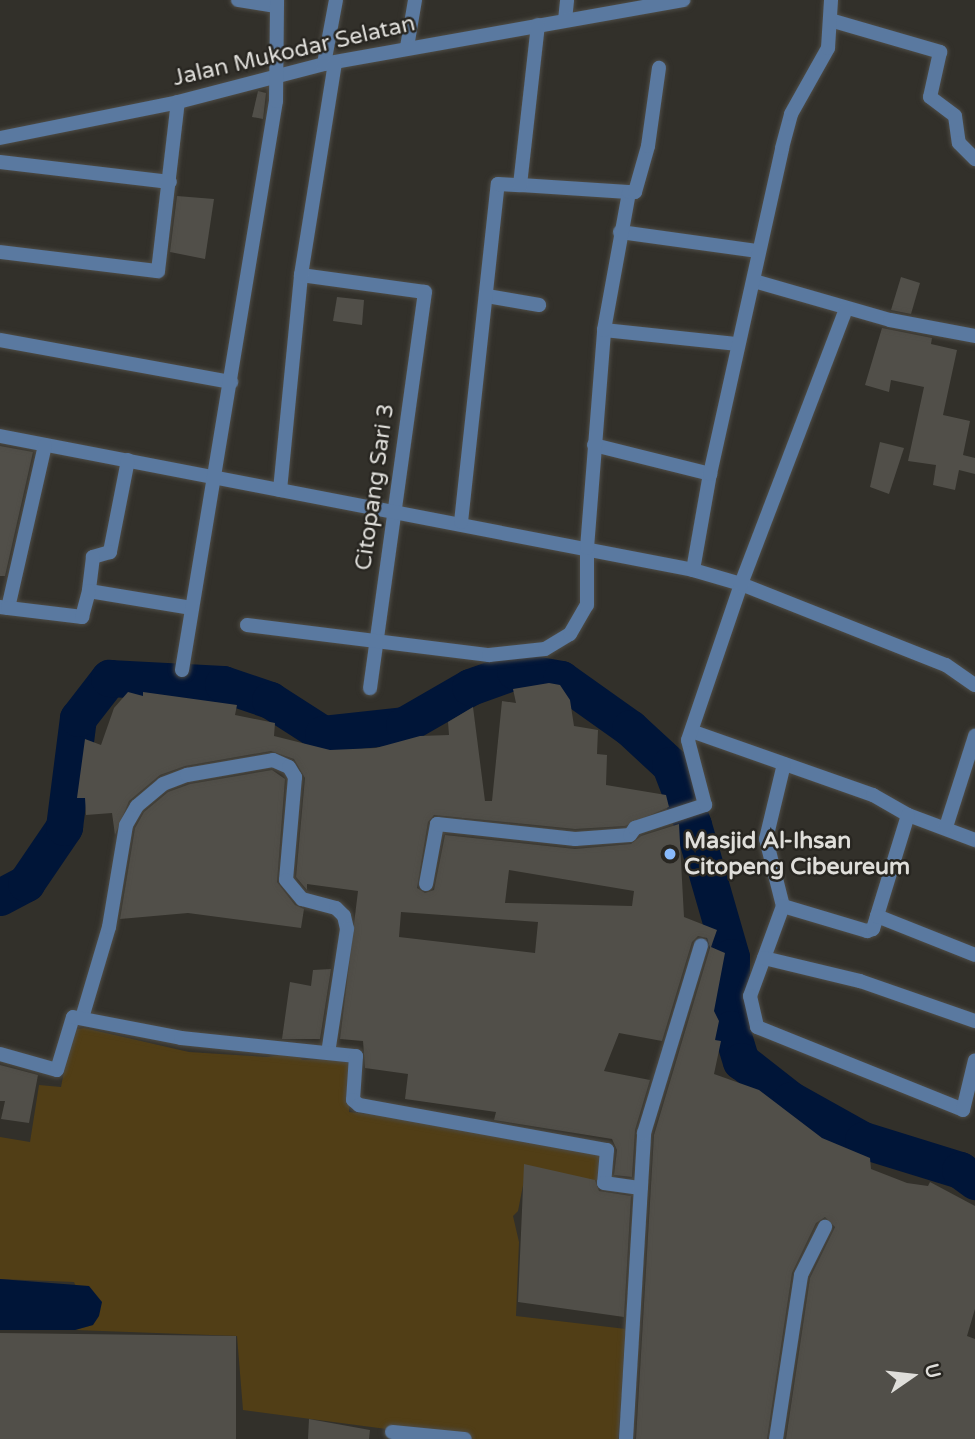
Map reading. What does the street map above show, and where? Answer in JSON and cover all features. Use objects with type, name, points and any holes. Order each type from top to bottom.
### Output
[{"type":"street","points":[[182,670],[217,476],[277,76],[276,3],[238,0]]},
{"type":"street","points":[[280,490],[301,275],[336,0]]},
{"type":"street","points":[[407,47],[415,0]]},
{"type":"street","points":[[565,20],[567,0]]},
{"type":"street","name":"Jalan Mukodar Selatan","points":[[0,138],[177,102],[329,63],[407,47],[683,0]]},
{"type":"street","points":[[693,570],[710,474],[754,281],[757,251],[791,114],[825,55],[831,0]]},
{"type":"street","points":[[830,20],[940,52],[930,97],[955,116],[960,144],[975,159]]},
{"type":"street","points":[[520,186],[538,25]]},
{"type":"street","points":[[461,522],[498,184],[635,191],[648,146],[659,68]]},
{"type":"street","points":[[0,252],[155,273],[163,249],[177,102]]},
{"type":"street","points":[[0,162],[170,182]]},
{"type":"street","points":[[247,625],[327,638],[489,654],[561,643],[587,606],[587,548],[604,330],[629,192]]},
{"type":"street","points":[[620,232],[757,251]]},
{"type":"street","name":"Citopang Sari 3","points":[[301,275],[425,292],[370,688]]},
{"type":"street","points":[[754,281],[846,309],[975,336]]},
{"type":"street","points":[[487,296],[538,304]]},
{"type":"street","points":[[426,884],[437,824],[575,839],[630,835],[635,828],[705,805],[688,740],[694,732],[741,584],[846,309]]},
{"type":"street","points":[[604,330],[738,344]]},
{"type":"street","points":[[0,340],[231,382]]},
{"type":"street","points":[[0,436],[217,476],[394,513],[461,522],[693,570],[741,584],[946,665],[975,685]]},
{"type":"street","points":[[45,444],[4,607],[82,617],[89,591],[93,557],[110,552],[128,460]]},
{"type":"street","points":[[594,445],[710,474]]},
{"type":"street","points":[[89,591],[192,608]]},
{"type":"street","points":[[694,732],[873,795],[908,815],[946,827],[975,841]]},
{"type":"street","points":[[946,827],[975,736]]},
{"type":"street","points":[[82,1018],[109,927],[127,825],[137,806],[163,784],[187,775],[272,760],[289,767],[295,777],[286,880],[302,898],[336,908],[344,916],[346,929],[328,1053]]},
{"type":"street","points":[[784,764],[766,839],[783,906],[749,1000],[757,1027],[963,1110],[975,1060]]},
{"type":"street","points":[[783,906],[867,931],[873,929],[908,815]]},
{"type":"street","points":[[877,916],[975,955]]},
{"type":"street","points":[[626,1439],[644,1133],[701,945]]},
{"type":"street","points":[[764,958],[860,981],[975,1021]]},
{"type":"street","points":[[0,1054],[57,1070],[73,1017],[181,1038],[356,1056],[353,1100],[359,1105],[607,1150],[604,1183],[641,1188]]},
{"type":"street","points":[[776,1439],[802,1275],[825,1227]]},
{"type":"street","points":[[392,1432],[465,1439]]},
{"type":"shaded area","points":[[84,1028],[189,1052],[267,1057],[292,1053],[303,1060],[343,1059],[349,1064],[349,1112],[460,1125],[599,1155],[603,1159],[602,1181],[525,1175],[518,1211],[513,1216],[519,1242],[516,1316],[626,1329],[618,1439],[462,1439],[243,1410],[237,1336],[75,1330],[93,1325],[74,1282],[0,1279],[0,1137],[30,1142],[39,1085],[61,1087],[72,1030]]},
{"type":"water","points":[[0,1279],[89,1286],[102,1302],[99,1316],[93,1325],[75,1330],[0,1330]]},
{"type":"building","points":[[258,91],[266,93],[263,119],[252,117]]},
{"type":"building","points":[[177,196],[214,199],[205,259],[170,252]]},
{"type":"building","points":[[901,277],[920,283],[911,314],[891,310]]},
{"type":"building","points":[[337,297],[364,300],[362,325],[333,321]]},
{"type":"building","points":[[882,328],[932,338],[931,344],[957,350],[943,415],[970,421],[963,455],[975,458],[975,474],[959,470],[955,490],[933,485],[936,465],[908,461],[924,387],[891,380],[889,392],[865,385]]},
{"type":"building","points":[[880,442],[904,448],[889,494],[870,487]]},
{"type":"building","points":[[0,446],[33,452],[5,576],[0,576]]},
{"type":"building","points":[[549,683],[560,685],[570,700],[574,726],[598,730],[597,754],[607,755],[606,785],[666,795],[669,807],[625,826],[575,829],[434,815],[428,822],[417,888],[425,893],[434,890],[445,835],[575,849],[631,844],[641,836],[679,824],[684,917],[717,930],[711,947],[725,953],[714,1011],[719,1021],[715,1040],[721,1041],[714,1074],[759,1090],[822,1138],[870,1158],[871,1169],[907,1183],[928,1186],[930,1182],[975,1206],[975,1309],[967,1336],[975,1339],[975,1439],[786,1439],[810,1278],[835,1227],[825,1217],[816,1223],[792,1273],[767,1439],[636,1439],[654,1135],[710,948],[707,938],[698,936],[692,942],[662,1041],[619,1033],[604,1071],[650,1080],[635,1130],[632,1177],[614,1175],[617,1150],[612,1139],[494,1120],[496,1112],[405,1099],[408,1074],[365,1068],[363,1041],[340,1039],[358,891],[307,884],[307,890],[296,877],[305,778],[294,759],[271,751],[185,766],[160,775],[129,801],[115,835],[112,813],[86,815],[85,798],[77,798],[85,739],[101,745],[114,708],[128,692],[143,696],[143,692],[237,705],[235,715],[275,723],[274,736],[330,750],[376,748],[420,736],[449,735],[448,722],[473,707],[485,801],[492,801],[502,701],[516,703],[513,689]],"holes":[[[509,870],[634,891],[632,906],[505,903]],[[401,912],[538,922],[535,953],[399,937]]]},
{"type":"building","points":[[272,770],[285,779],[277,882],[295,905],[304,909],[301,928],[188,913],[120,919],[135,828],[144,812],[168,792],[190,784]]},
{"type":"building","points":[[331,969],[320,1039],[282,1039],[290,982],[311,986],[313,970]]},
{"type":"building","points":[[0,1065],[38,1075],[29,1123],[1,1119],[5,1101],[0,1101]]},
{"type":"building","points":[[524,1164],[595,1180],[599,1191],[631,1196],[624,1317],[518,1302]]},
{"type":"building","points":[[0,1333],[236,1336],[236,1439],[0,1439]]},
{"type":"building","points":[[309,1419],[370,1430],[369,1439],[308,1439]]},
{"type":"waterway","points":[[0,897],[26,883],[64,827],[78,718],[109,678],[223,684],[270,700],[323,734],[404,725],[470,687],[515,671],[561,679],[630,728],[670,765],[693,825],[731,957],[731,1029],[741,1061],[791,1100],[863,1140],[960,1170],[975,1181]]},
{"type":"place","name":"Masjid Al-Ihsan Citopeng Cibeureum","points":[[670,854]]}]
